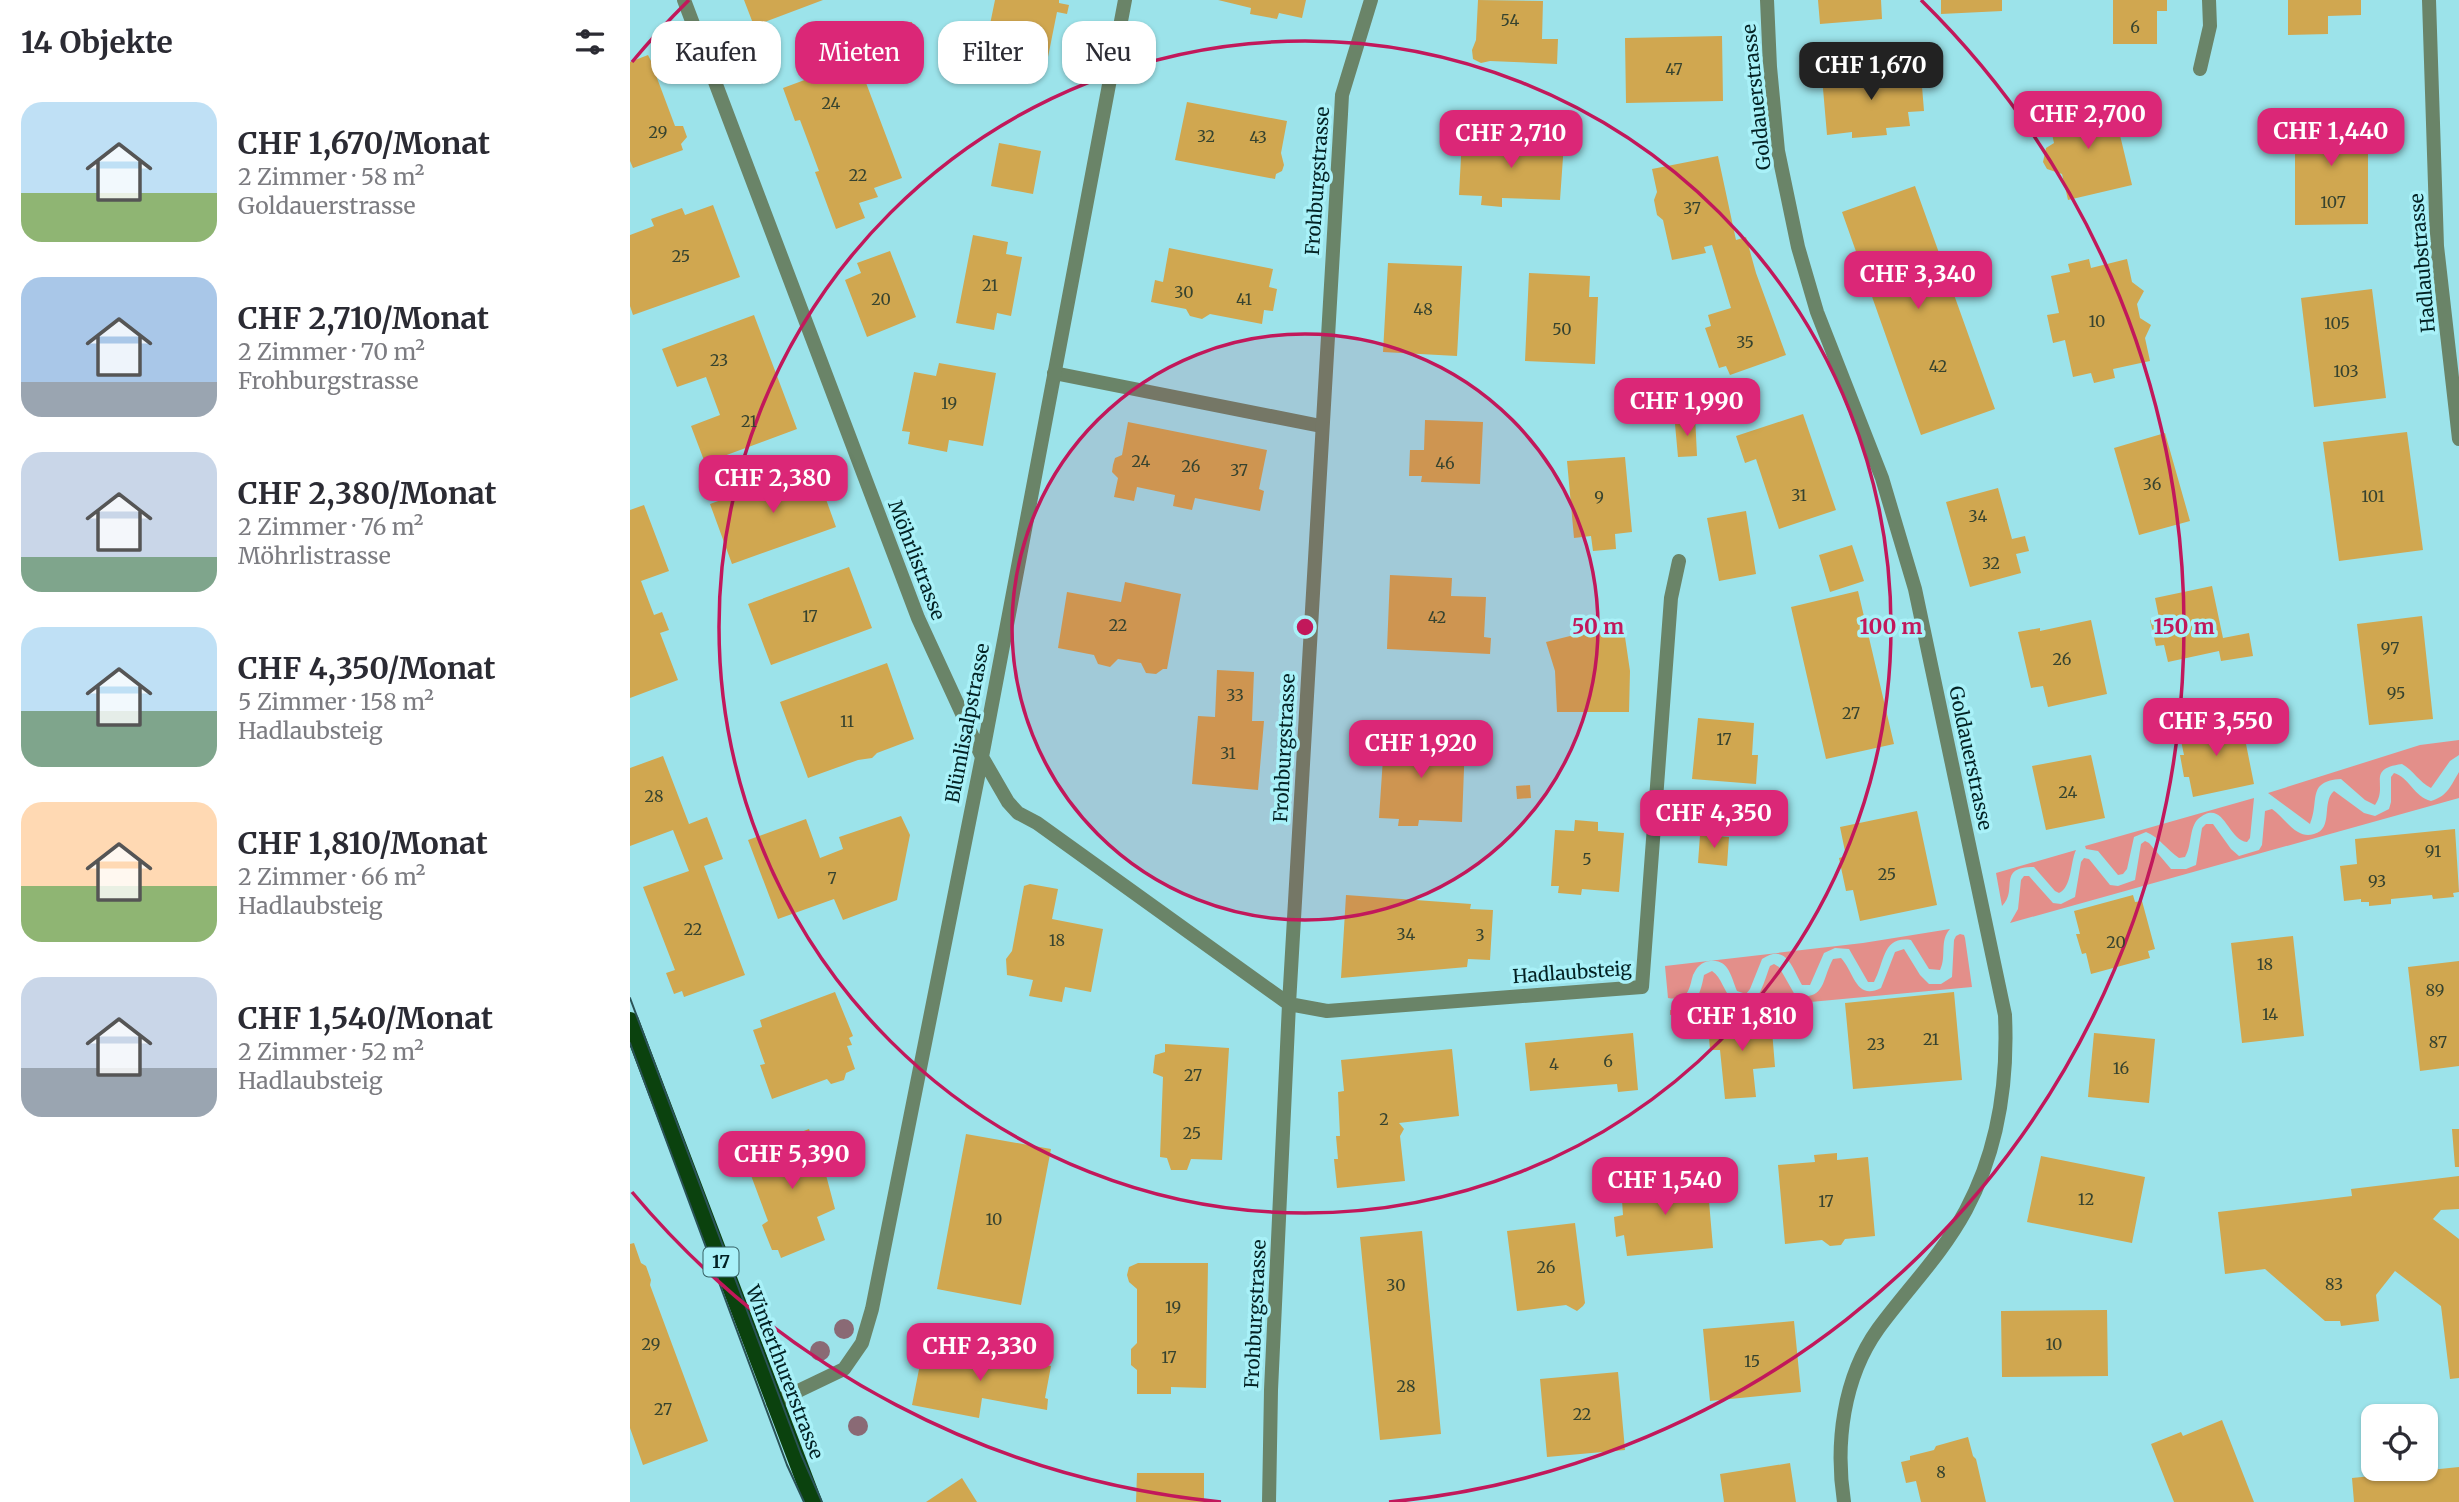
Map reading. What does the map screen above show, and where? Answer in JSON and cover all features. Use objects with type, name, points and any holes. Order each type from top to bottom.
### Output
[{"type":"main road","name":"Winterthurerstrasse","points":[[630,1021],[773,1403],[813,1502]]},
{"type":"street","name":"Möhrlistrasse","points":[[684,0],[908,594],[982,757],[1008,802],[1018,813],[1037,823],[1289,1004]]},
{"type":"street","name":"Blümlisalpstrasse","points":[[773,1403],[844,1369],[862,1343],[872,1309],[982,757],[1125,0]]},
{"type":"street","name":"Frohburgstrasse","points":[[1269,1502],[1271,1390],[1289,1004],[1342,94],[1371,0]]},
{"type":"street","name":"Goldauerstrasse","points":[[1767,0],[1778,151],[1798,247],[1817,312],[1882,478],[1915,589],[2005,1014],[2006,1056],[2002,1104],[1986,1161],[1967,1207],[1940,1253],[1873,1337],[1850,1388],[1839,1441],[1844,1502]]},
{"type":"street","points":[[2200,69],[2210,26],[2209,0]]},
{"type":"street","name":"Hadlaubstrasse","points":[[2429,0],[2437,246],[2459,439]]},
{"type":"street","points":[[1054,373],[1321,426]]},
{"type":"street","name":"Hadlaubsteig","points":[[1289,1004],[1327,1011],[1642,987],[1671,598],[1679,561]]},
{"type":"shaded area","points":[[2459,740],[2459,755],[2450,761],[2431,788],[2402,764],[2391,766],[2381,774],[2379,798],[2375,805],[2365,800],[2341,779],[2323,784],[2316,794],[2310,824],[2268,793],[2420,745]]},
{"type":"shaded area","points":[[2459,772],[2459,798],[2010,923],[2018,909],[2021,880],[2024,876],[2029,876],[2053,903],[2061,904],[2075,897],[2084,858],[2089,859],[2110,885],[2118,886],[2135,880],[2141,844],[2145,841],[2171,869],[2186,869],[2196,865],[2202,828],[2206,824],[2213,824],[2239,856],[2259,850],[2262,845],[2265,811],[2272,809],[2298,832],[2312,835],[2324,827],[2328,802],[2334,791],[2364,813],[2375,816],[2389,809],[2391,777],[2394,773],[2404,778],[2420,796],[2431,801],[2445,793]]},
{"type":"shaded area","points":[[2254,798],[2250,838],[2247,842],[2240,840],[2220,816],[2207,814],[2195,823],[2185,857],[2179,858],[2146,832],[2134,837],[2127,869],[2118,875],[2098,851],[2086,849],[2085,846]]},
{"type":"shaded area","points":[[2076,850],[2069,880],[2063,890],[2059,893],[2055,891],[2034,867],[2022,868],[2012,875],[2007,900],[2002,906],[1996,873]]},
{"type":"shaded area","points":[[1950,929],[1945,939],[1940,970],[1929,969],[1911,940],[1902,940],[1889,946],[1874,982],[1868,982],[1849,949],[1835,948],[1824,953],[1810,985],[1802,985],[1787,959],[1777,954],[1762,959],[1746,994],[1737,991],[1725,966],[1710,961],[1696,970],[1685,995],[1668,998],[1665,966],[1863,943]]},
{"type":"shaded area","points":[[1960,934],[1965,938],[1972,987],[1670,1015],[1670,1010],[1685,1007],[1695,1000],[1701,990],[1704,975],[1712,971],[1731,998],[1739,1005],[1746,1006],[1757,998],[1770,966],[1774,964],[1779,967],[1795,995],[1805,996],[1818,992],[1833,959],[1841,958],[1856,983],[1866,991],[1873,991],[1881,988],[1895,952],[1904,949],[1929,984],[1941,984],[1952,977],[1954,940]]},
{"type":"building","points":[[744,0],[823,0],[767,21],[752,21]]},
{"type":"building","points":[[995,0],[1059,0],[1059,3],[1069,5],[1067,14],[1057,12],[1048,57],[1048,21],[991,21]]},
{"type":"building","points":[[1218,0],[1306,0],[1302,18],[1279,13],[1277,19],[1250,14],[1251,8]]},
{"type":"building","points":[[1478,0],[1543,1],[1542,39],[1558,39],[1557,64],[1490,61],[1481,63],[1473,59]]},
{"type":"building","points":[[1818,0],[1881,0],[1882,19],[1820,24]]},
{"type":"building","points":[[1941,0],[2002,0],[2002,11],[1941,14]]},
{"type":"building","points":[[2113,0],[2167,0],[2167,11],[2157,11],[2157,44],[2113,44]]},
{"type":"building","points":[[2288,0],[2361,0],[2361,15],[2328,16],[2328,34],[2288,35]]},
{"type":"building","points":[[1722,36],[1723,101],[1626,103],[1625,38]]},
{"type":"building","points":[[648,55],[651,61],[651,84],[659,84],[675,126],[683,126],[687,137],[681,144],[683,150],[633,168],[630,161],[630,62]]},
{"type":"building","points":[[1904,69],[1905,76],[1921,74],[1924,111],[1908,112],[1910,126],[1886,128],[1887,135],[1852,138],[1852,132],[1827,135],[1822,77]]},
{"type":"building","points":[[795,84],[866,84],[902,178],[874,188],[878,197],[859,203],[865,218],[836,229],[800,120],[795,121],[783,88]]},
{"type":"building","points":[[1187,102],[1287,121],[1281,153],[1284,165],[1282,171],[1276,174],[1275,179],[1175,160]]},
{"type":"building","points":[[2112,102],[2132,185],[2068,200],[2062,174],[2047,169],[2043,162],[2046,148],[2054,143],[2048,117]]},
{"type":"building","points":[[2295,112],[2368,112],[2368,224],[2295,225]]},
{"type":"building","points":[[1462,138],[1564,143],[1560,200],[1502,198],[1502,207],[1481,205],[1482,196],[1459,195]]},
{"type":"building","points":[[999,143],[1041,151],[1033,194],[991,186]]},
{"type":"building","points":[[1718,156],[1736,240],[1746,237],[1786,355],[1730,375],[1726,366],[1719,368],[1705,328],[1711,326],[1708,315],[1731,308],[1712,245],[1704,247],[1706,253],[1672,260],[1663,220],[1657,215],[1654,200],[1657,192],[1652,169]]},
{"type":"building","points":[[1915,186],[1995,409],[1921,435],[1842,212]]},
{"type":"building","points":[[713,205],[740,277],[633,315],[630,306],[630,235],[654,226],[651,219],[682,208],[685,215]]},
{"type":"building","points":[[973,235],[1008,242],[1006,254],[1022,257],[1011,316],[997,313],[994,330],[956,323]]},
{"type":"building","points":[[1169,248],[1273,269],[1269,287],[1277,289],[1273,311],[1264,310],[1262,324],[1210,314],[1202,319],[1190,316],[1186,309],[1151,302],[1155,280],[1163,282]]},
{"type":"building","points":[[890,251],[916,317],[867,337],[845,280],[861,273],[857,263]]},
{"type":"building","points":[[2089,259],[2091,268],[2127,259],[2132,282],[2144,291],[2137,304],[2140,318],[2151,325],[2145,338],[2150,361],[2113,369],[2115,378],[2094,383],[2091,373],[2073,377],[2065,340],[2053,343],[2047,315],[2059,313],[2051,276],[2070,272],[2068,264]]},
{"type":"building","points":[[1388,263],[1462,266],[1457,356],[1383,352]]},
{"type":"building","points":[[1529,273],[1590,276],[1589,297],[1598,297],[1595,364],[1525,361]]},
{"type":"building","points":[[2372,289],[2386,398],[2314,407],[2301,298]]},
{"type":"building","points":[[754,315],[797,429],[705,463],[691,426],[720,415],[706,377],[677,387],[662,349]]},
{"type":"building","points":[[939,363],[996,373],[983,446],[949,440],[947,452],[908,444],[910,432],[902,431],[914,372],[936,376]]},
{"type":"building","points":[[1803,414],[1836,510],[1779,529],[1756,459],[1745,463],[1736,436]]},
{"type":"building","points":[[1695,415],[1697,456],[1678,457],[1675,424]]},
{"type":"building","points":[[1425,420],[1483,422],[1480,484],[1421,482],[1422,476],[1409,476],[1410,450],[1424,450]]},
{"type":"building","points":[[1128,422],[1267,450],[1259,489],[1264,491],[1260,511],[1195,498],[1192,510],[1173,506],[1175,495],[1137,487],[1134,501],[1114,497],[1118,478],[1112,472],[1113,465],[1115,458],[1122,455]]},
{"type":"building","points":[[2407,432],[2423,550],[2339,561],[2323,442]]},
{"type":"building","points":[[2165,433],[2190,521],[2139,535],[2114,448]]},
{"type":"building","points":[[1625,457],[1632,532],[1615,534],[1616,549],[1593,551],[1591,536],[1574,538],[1567,461]]},
{"type":"building","points":[[814,466],[836,527],[732,564],[710,504]]},
{"type":"building","points":[[1998,488],[2012,539],[2025,536],[2029,551],[2016,554],[2021,573],[1970,587],[1946,502]]},
{"type":"building","points":[[644,505],[669,571],[641,581],[654,615],[662,612],[669,630],[660,633],[678,680],[630,698],[630,510]]},
{"type":"building","points":[[1746,511],[1756,574],[1719,581],[1707,518]]},
{"type":"building","points":[[1852,545],[1864,581],[1830,592],[1819,555]]},
{"type":"building","points":[[849,567],[872,628],[771,665],[748,604]]},
{"type":"building","points":[[1390,575],[1452,578],[1451,596],[1486,597],[1484,637],[1491,638],[1490,654],[1387,649]]},
{"type":"building","points":[[1125,582],[1181,594],[1167,669],[1156,674],[1146,673],[1141,663],[1118,659],[1110,667],[1098,664],[1094,655],[1058,648],[1067,592],[1121,602]]},
{"type":"building","points":[[2212,586],[2223,638],[2249,633],[2253,656],[2221,661],[2219,651],[2168,662],[2164,645],[2156,646],[2150,620],[2159,618],[2155,598]]},
{"type":"building","points":[[1858,591],[1894,744],[1826,759],[1791,607]]},
{"type":"building","points":[[2422,616],[2433,719],[2369,725],[2357,624]]},
{"type":"building","points":[[2091,620],[2107,694],[2048,707],[2043,686],[2031,688],[2018,632],[2040,628],[2040,631]]},
{"type":"building","points":[[1582,633],[1625,637],[1630,671],[1629,712],[1557,712],[1555,671],[1546,642]]},
{"type":"building","points":[[887,663],[914,739],[877,753],[872,758],[858,760],[808,778],[780,702]]},
{"type":"building","points":[[1217,670],[1254,672],[1252,721],[1264,721],[1258,790],[1192,784],[1198,716],[1215,717]]},
{"type":"building","points":[[1698,718],[1754,723],[1752,755],[1758,755],[1756,784],[1692,779]]},
{"type":"building","points":[[2241,719],[2254,784],[2193,797],[2189,777],[2184,777],[2180,755],[2184,755],[2179,731]]},
{"type":"building","points":[[1377,738],[1465,742],[1462,822],[1419,820],[1418,826],[1398,826],[1399,819],[1379,818],[1383,758],[1376,758]]},
{"type":"building","points":[[2091,755],[2105,818],[2046,830],[2032,766]]},
{"type":"building","points":[[663,756],[689,824],[707,817],[723,859],[704,866],[745,975],[684,997],[682,991],[674,994],[666,973],[675,970],[643,887],[689,871],[673,830],[630,846],[630,768]]},
{"type":"building","points":[[1530,785],[1531,798],[1517,799],[1516,786]]},
{"type":"building","points":[[1917,811],[1937,905],[1860,921],[1853,890],[1846,891],[1839,858],[1846,856],[1840,827]]},
{"type":"building","points":[[901,816],[910,835],[897,900],[843,920],[834,899],[778,919],[748,840],[806,819],[820,858],[843,849],[839,837]]},
{"type":"building","points":[[1575,820],[1598,822],[1598,831],[1624,833],[1619,892],[1582,889],[1581,895],[1558,893],[1559,886],[1551,886],[1555,830],[1574,831]]},
{"type":"building","points":[[2455,829],[2459,892],[2453,893],[2454,897],[2433,899],[2432,895],[2391,899],[2391,904],[2369,906],[2369,902],[2361,902],[2361,899],[2344,901],[2340,866],[2357,864],[2355,839]]},
{"type":"building","points":[[1700,835],[1729,837],[1727,866],[1698,863]]},
{"type":"building","points":[[1030,884],[1058,889],[1052,919],[1103,929],[1091,992],[1065,987],[1062,1002],[1029,996],[1033,980],[1007,975],[1006,959],[1012,951],[1024,886]]},
{"type":"building","points":[[1346,895],[1471,904],[1470,909],[1493,910],[1490,960],[1468,959],[1467,967],[1341,978]]},
{"type":"building","points":[[2133,895],[2135,902],[2142,901],[2155,949],[2148,951],[2150,958],[2091,974],[2086,953],[2082,954],[2076,934],[2080,934],[2074,911]]},
{"type":"building","points":[[2293,936],[2304,1036],[2242,1043],[2231,943]]},
{"type":"building","points":[[2459,961],[2459,1066],[2420,1071],[2408,967]]},
{"type":"building","points":[[835,992],[853,1036],[849,1038],[852,1045],[847,1046],[855,1069],[846,1073],[844,1080],[831,1084],[827,1079],[772,1099],[760,1065],[765,1064],[753,1030],[762,1027],[760,1020]]},
{"type":"building","points":[[1954,992],[1962,1080],[1853,1089],[1845,1003]]},
{"type":"building","points":[[1771,1018],[1775,1067],[1753,1069],[1756,1097],[1725,1099],[1720,1050],[1710,1050],[1708,1024]]},
{"type":"building","points":[[1633,1033],[1638,1090],[1618,1092],[1617,1084],[1530,1091],[1525,1043]]},
{"type":"building","points":[[2094,1033],[2155,1039],[2149,1103],[2088,1097]]},
{"type":"building","points":[[1165,1044],[1229,1048],[1222,1160],[1191,1159],[1187,1170],[1171,1170],[1167,1158],[1160,1157],[1163,1077],[1153,1073],[1155,1055],[1165,1052]]},
{"type":"building","points":[[1452,1049],[1459,1116],[1399,1123],[1404,1129],[1400,1136],[1405,1181],[1337,1188],[1334,1159],[1338,1159],[1336,1136],[1340,1136],[1338,1092],[1344,1091],[1341,1060]]},
{"type":"building","points":[[809,1129],[820,1160],[826,1158],[832,1173],[826,1175],[835,1209],[817,1217],[825,1240],[781,1258],[778,1250],[772,1250],[762,1225],[768,1221],[743,1154]]},
{"type":"building","points":[[2452,1129],[2459,1129],[2459,1167],[2455,1167]]},
{"type":"building","points":[[966,1134],[1051,1149],[1021,1305],[937,1289]]},
{"type":"building","points":[[1837,1153],[1837,1160],[1868,1157],[1875,1236],[1845,1239],[1841,1245],[1830,1246],[1822,1240],[1785,1244],[1778,1165],[1815,1162],[1814,1155]]},
{"type":"building","points":[[2041,1156],[2145,1177],[2132,1243],[2027,1222]]},
{"type":"building","points":[[2459,1176],[2459,1209],[2441,1210],[2433,1219],[2459,1239],[2459,1378],[2450,1379],[2441,1306],[2395,1271],[2376,1295],[2379,1321],[2341,1326],[2340,1321],[2325,1321],[2265,1269],[2225,1274],[2218,1212],[2352,1196],[2351,1189]]},
{"type":"building","points":[[1707,1178],[1713,1248],[1627,1256],[1624,1235],[1616,1237],[1614,1217],[1623,1215],[1621,1186]]},
{"type":"building","points":[[1575,1223],[1585,1303],[1577,1311],[1566,1305],[1517,1311],[1507,1231]]},
{"type":"building","points":[[1422,1231],[1441,1434],[1380,1440],[1360,1237]]},
{"type":"building","points":[[634,1243],[641,1263],[646,1266],[650,1285],[708,1441],[643,1465],[630,1428],[630,1244]]},
{"type":"building","points":[[1138,1263],[1208,1263],[1206,1388],[1171,1387],[1171,1394],[1137,1394],[1137,1370],[1131,1365],[1131,1349],[1137,1343],[1137,1289],[1129,1282],[1127,1275],[1129,1267]]},
{"type":"building","points":[[2107,1310],[2108,1376],[2002,1377],[2001,1311]]},
{"type":"building","points":[[1794,1321],[1801,1392],[1710,1401],[1703,1329]]},
{"type":"building","points":[[956,1348],[1051,1366],[1045,1398],[1048,1399],[1047,1410],[982,1398],[979,1418],[912,1405],[921,1359],[952,1364]]},
{"type":"building","points":[[1618,1372],[1625,1450],[1547,1457],[1540,1379]]},
{"type":"building","points":[[2222,1420],[2254,1502],[2174,1502],[2151,1444],[2181,1432],[2183,1436]]},
{"type":"building","points":[[1968,1437],[1986,1502],[1921,1502],[1916,1481],[1906,1483],[1901,1462],[1910,1460],[1910,1456],[1934,1450],[1936,1446]]},
{"type":"building","points":[[1790,1463],[1796,1502],[1724,1502],[1720,1474]]},
{"type":"building","points":[[2459,1467],[2459,1502],[2354,1502],[2352,1478],[2361,1477],[2361,1481],[2438,1481],[2438,1469]]},
{"type":"building","points":[[1137,1473],[1204,1473],[1204,1502],[1136,1502]]},
{"type":"building","points":[[962,1478],[977,1502],[926,1502]]},
{"type":"tram line","points":[[630,998],[801,1454],[822,1502]]},
{"type":"tram line","points":[[630,1043],[787,1465],[804,1502]]}]
